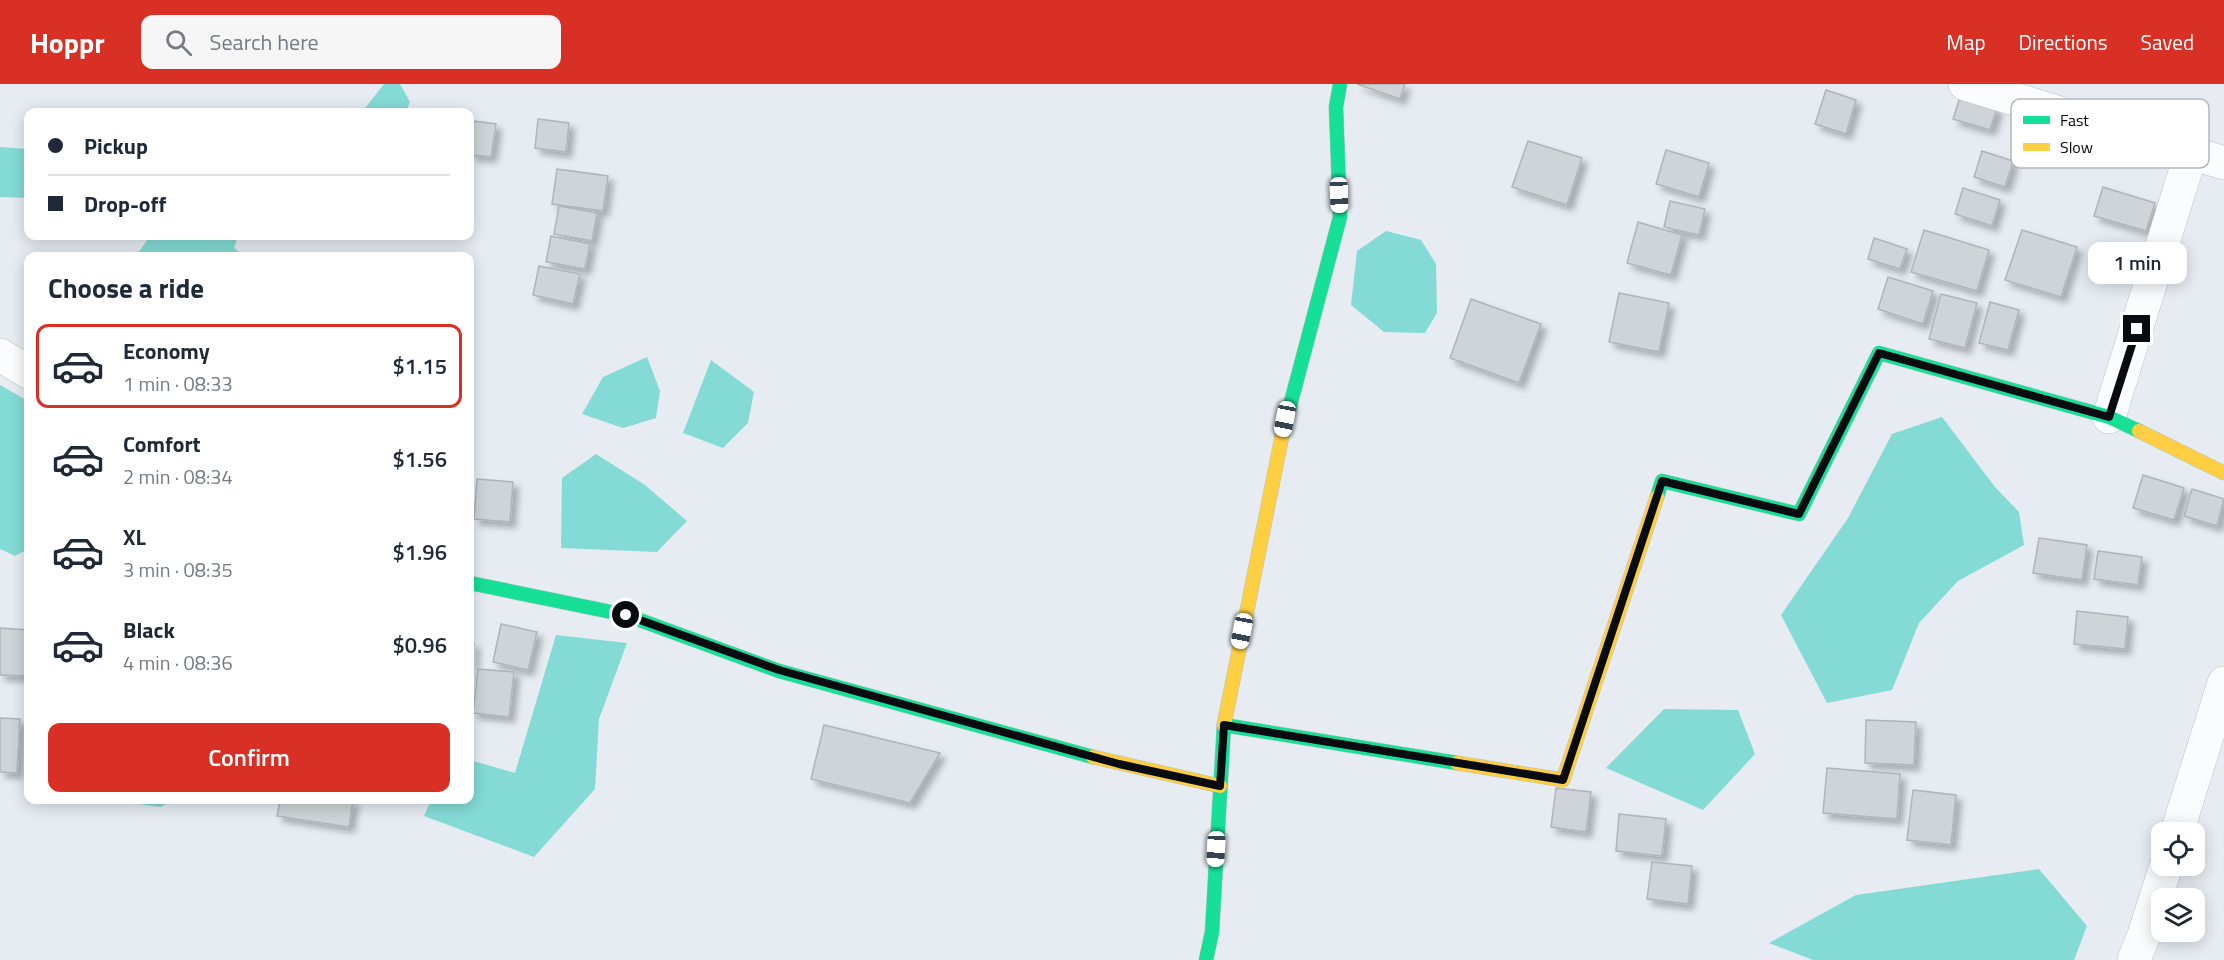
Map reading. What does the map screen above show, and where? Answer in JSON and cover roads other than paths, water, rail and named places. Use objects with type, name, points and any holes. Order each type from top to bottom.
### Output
[{"type":"street","points":[[1206,960],[1212,932],[1224,725],[1285,419],[1340,217],[1336,107],[1340,84]]},
{"type":"street","points":[[1965,84],[2014,99]]},
{"type":"street","points":[[2209,158],[2224,163]]},
{"type":"street","points":[[2109,417],[2186,168]]},
{"type":"street","points":[[1224,725],[1563,780],[1662,481],[1799,514],[1879,353],[2109,417],[2224,473]]},
{"type":"street","points":[[0,355],[24,370]]},
{"type":"street","points":[[474,584],[626,615],[779,670],[1119,764],[1220,786]]},
{"type":"street","points":[[2180,822],[2224,683]]},
{"type":"street","points":[[2134,960],[2163,876]]}]
